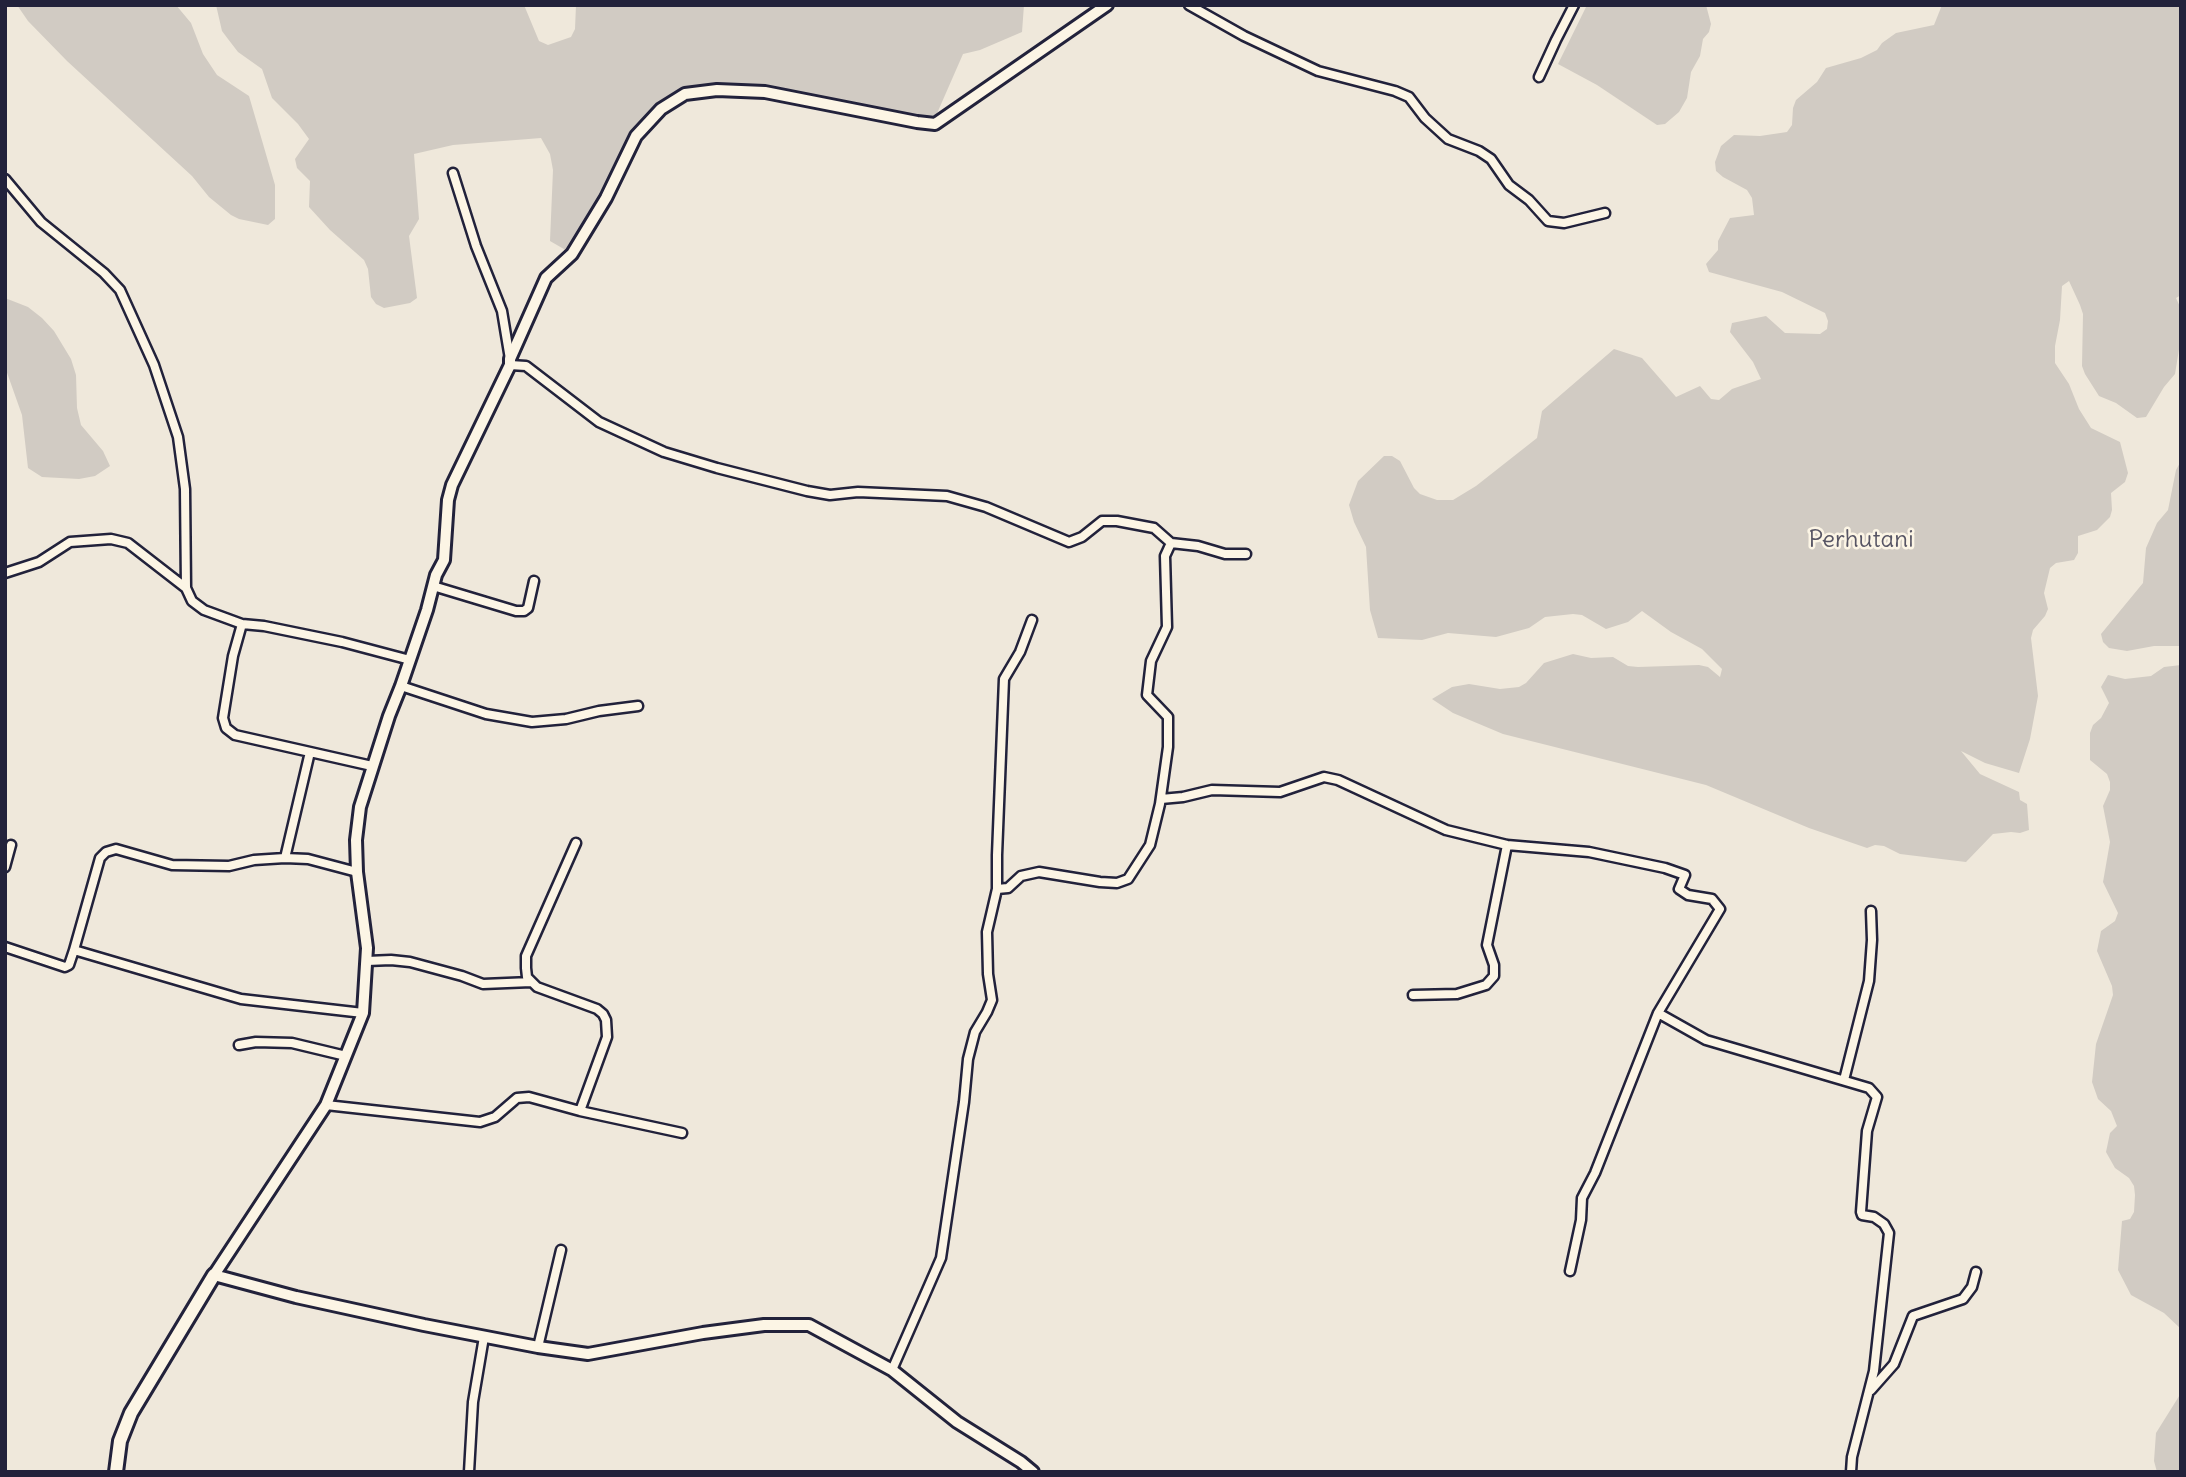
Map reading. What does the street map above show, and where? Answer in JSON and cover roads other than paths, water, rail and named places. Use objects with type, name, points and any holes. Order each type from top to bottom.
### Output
[{"type":"main road","points":[[116,1472],[120,1441],[131,1412],[214,1275]]},
{"type":"street","points":[[1033,1472],[957,1422],[892,1370],[809,1325],[792,1323],[703,1333],[594,1354],[484,1337],[296,1297],[214,1275],[326,1105],[363,1013],[367,961],[357,873],[356,840],[360,807],[446,552],[448,500],[452,485],[546,278],[572,254],[606,198],[636,136],[661,109],[685,94],[717,90],[765,92],[935,124],[1107,5]]},
{"type":"street","points":[[1189,5],[1244,36],[1318,71],[1409,97],[1425,118],[1448,139],[1479,151],[1491,159],[1509,185],[1529,200],[1548,220],[1564,223],[1605,213]]},
{"type":"street","points":[[1539,78],[1574,5]]},
{"type":"street","points":[[453,173],[476,246],[502,311],[510,362]]},
{"type":"street","points":[[5,179],[41,222],[104,273],[120,290],[154,365],[178,438],[187,523],[186,588],[192,601],[204,610],[242,624],[342,642],[410,660]]},
{"type":"street","points":[[510,362],[526,366],[599,422],[664,452],[718,468],[830,495],[858,492],[947,496],[986,507],[1069,542],[1082,537],[1102,522],[1117,522],[1154,528],[1171,543],[1198,546],[1225,554],[1246,554]]},
{"type":"street","points":[[5,573],[39,562],[70,542],[120,539],[186,588]]},
{"type":"street","points":[[997,889],[1008,888],[1021,876],[1039,872],[1118,883],[1128,879],[1150,845],[1161,800],[1168,747],[1168,717],[1147,695],[1151,661],[1167,627],[1165,556],[1171,543]]},
{"type":"street","points":[[433,586],[516,611],[524,611],[528,608],[534,580]]},
{"type":"street","points":[[892,1370],[941,1258],[968,1059],[975,1032],[992,1000],[988,974],[988,932],[997,889],[1004,679],[1020,652],[1032,620]]},
{"type":"street","points":[[242,624],[233,656],[223,719],[226,728],[235,734],[372,766]]},
{"type":"street","points":[[401,686],[486,713],[532,722],[566,719],[599,710],[638,706]]},
{"type":"street","points":[[285,858],[310,752]]},
{"type":"street","points":[[1161,800],[1212,790],[1280,792],[1324,777],[1338,780],[1446,830],[1507,845],[1589,852],[1665,868],[1685,875],[1679,889],[1688,895],[1712,899],[1720,909],[1658,1013],[1595,1173],[1582,1198],[1581,1220],[1570,1270]]},
{"type":"street","points":[[576,843],[526,956],[527,977],[537,987],[597,1009],[606,1020],[607,1037],[580,1111]]},
{"type":"street","points":[[5,867],[11,845]]},
{"type":"street","points":[[1413,995],[1465,992],[1486,985],[1494,976],[1494,965],[1487,945],[1507,845]]},
{"type":"street","points":[[5,947],[65,967],[69,965],[100,858],[106,852],[122,849],[172,865],[192,866],[229,866],[254,860],[285,858],[308,859],[357,873]]},
{"type":"street","points":[[1844,1080],[1869,981],[1871,911]]},
{"type":"street","points":[[74,950],[241,999],[363,1013]]},
{"type":"street","points":[[367,961],[410,962],[483,984],[531,982]]},
{"type":"street","points":[[1658,1013],[1706,1040],[1869,1088],[1877,1097],[1867,1131],[1861,1212],[1884,1224],[1889,1233],[1870,1392],[1852,1457],[1851,1472]]},
{"type":"street","points":[[239,1045],[256,1042],[292,1043],[346,1056]]},
{"type":"street","points":[[326,1105],[480,1122],[495,1117],[522,1096],[682,1133]]},
{"type":"street","points":[[538,1347],[561,1250]]},
{"type":"street","points":[[1870,1392],[1894,1364],[1913,1316],[1963,1298],[1972,1287],[1976,1272]]},
{"type":"street","points":[[469,1472],[473,1402],[484,1337]]},
{"type":"park label","name":"Perhutani","points":[[1861,540]]}]
